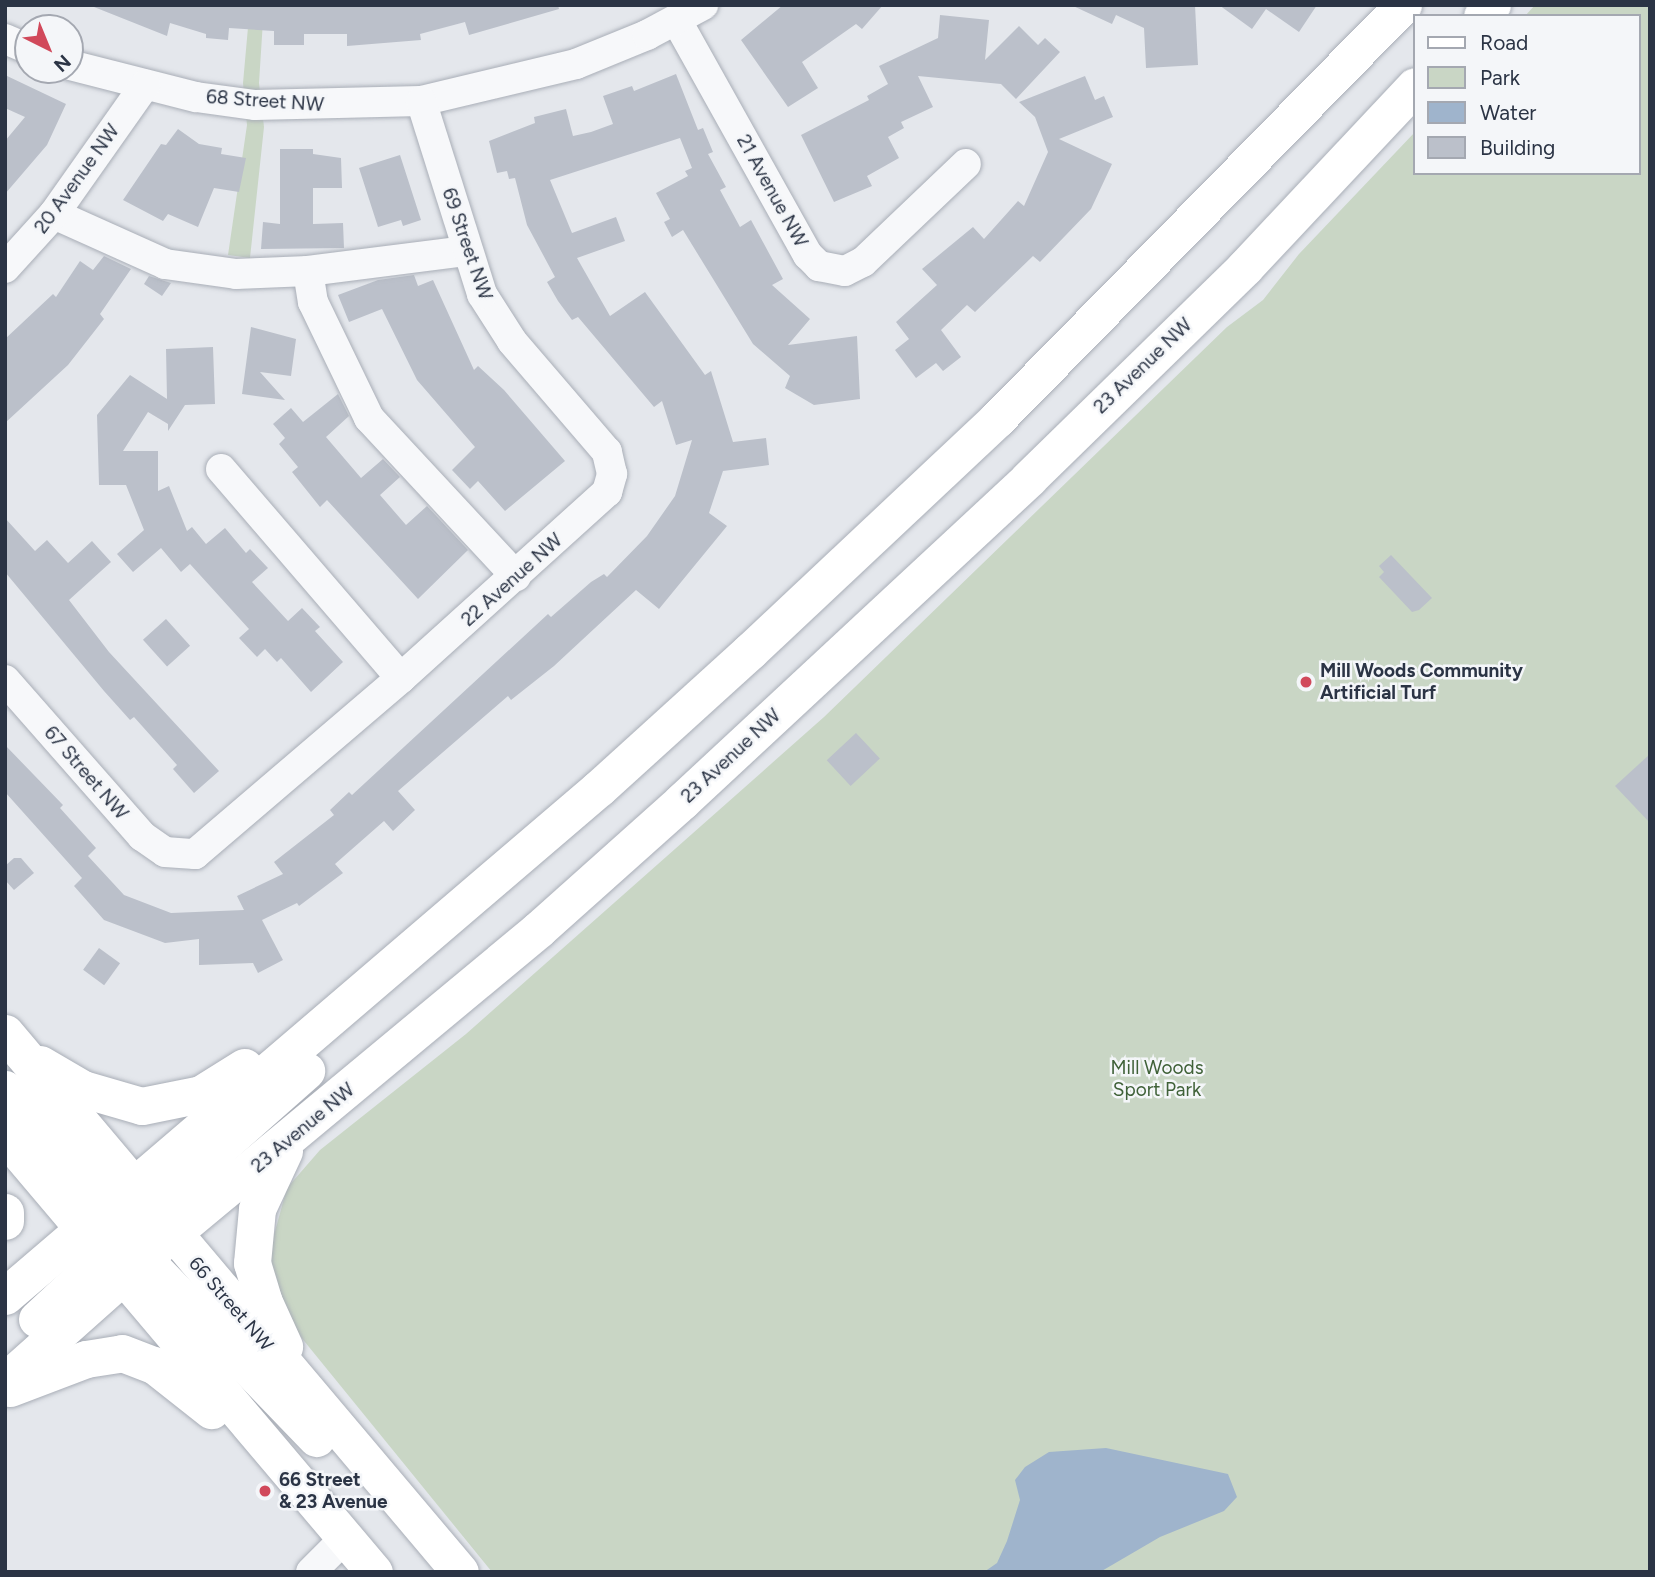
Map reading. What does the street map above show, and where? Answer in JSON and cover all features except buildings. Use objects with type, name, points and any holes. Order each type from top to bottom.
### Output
[{"type":"main road","points":[[5,1348],[329,1018],[599,788],[987,428],[1402,5]]},
{"type":"main road","name":"23 Avenue NW","points":[[172,1235],[299,1132],[539,929],[927,575],[1245,267],[1414,87]]},
{"type":"main road","points":[[5,1381],[121,1232],[367,1019],[417,969],[456,910]]},
{"type":"main road","points":[[13,1043],[83,1089],[142,1106],[160,1105],[201,1094],[329,1018]]},
{"type":"main road","name":"66 Street NW","points":[[13,1043],[121,1232],[282,1466],[374,1572]]},
{"type":"main road","points":[[5,1089],[121,1232],[337,1460],[386,1484]]},
{"type":"main road","points":[[299,1132],[270,1174],[257,1209],[252,1263],[263,1300],[302,1385]]},
{"type":"main road","name":"66 Street NW","points":[[5,1136],[121,1232],[172,1235],[460,1572]]},
{"type":"main road","points":[[5,1212],[5,1221]]},
{"type":"main road","points":[[5,1296],[121,1232]]},
{"type":"main road","points":[[5,1389],[86,1359],[122,1353],[155,1365],[187,1387],[282,1466]]},
{"type":"street","name":"21 Avenue NW","points":[[421,100],[576,64],[691,11],[808,255],[820,266],[835,271],[863,262],[966,164]]},
{"type":"street","name":"68 Street NW","points":[[84,69],[145,85],[255,105],[421,100]]},
{"type":"street","name":"20 Avenue NW","points":[[5,268],[54,214],[145,85]]},
{"type":"street","name":"69 Street NW","points":[[421,100],[482,294],[501,326],[599,441],[612,474]]},
{"type":"street","points":[[54,214],[165,264],[236,274],[308,271],[467,251]]},
{"type":"street","points":[[308,271],[313,302],[369,418],[516,576]]},
{"type":"street","points":[[221,469],[401,678]]},
{"type":"street","name":"22 Avenue NW","points":[[175,856],[208,846],[401,678],[599,502],[612,474]]},
{"type":"street","name":"67 Street NW","points":[[5,680],[142,836],[175,856]]},
{"type":"street","points":[[311,1572],[345,1538]]},
{"type":"green space","points":[[250,5],[264,5],[259,83],[264,127],[250,258],[228,255],[247,125],[243,83]]},
{"type":"green space","name":"Mill Woods Sport Park","points":[[1535,5],[1650,5],[1650,1572],[492,1572],[296,1331],[280,1304],[267,1260],[287,1188],[320,1150],[466,1034],[824,717],[1227,327],[1263,300],[1299,254],[1414,133],[1414,175],[1641,175],[1641,14],[1527,14]]},
{"type":"water","points":[[1106,1448],[1228,1474],[1237,1497],[1224,1511],[1160,1537],[1100,1572],[984,1572],[997,1563],[1007,1541],[1020,1500],[1015,1480],[1025,1467],[1049,1452]]},
{"type":"place","name":"Mill Woods Community Artificial Turf","points":[[1306,682]]},
{"type":"place","name":"66 Street & 23 Avenue","points":[[265,1491]]}]
